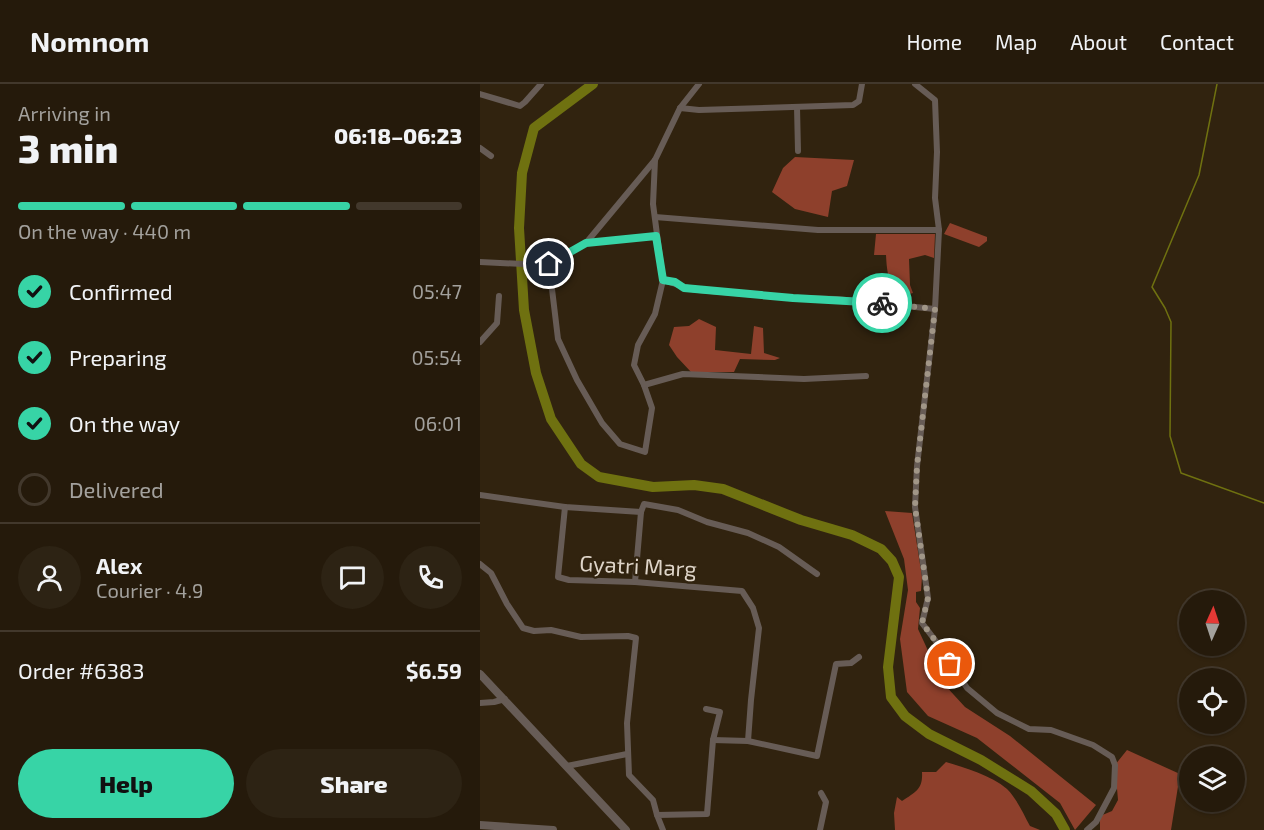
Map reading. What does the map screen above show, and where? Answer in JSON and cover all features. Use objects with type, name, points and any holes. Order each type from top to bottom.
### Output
[{"type":"street","points":[[480,94],[519,106],[541,84]]},
{"type":"street","points":[[586,243],[655,160],[680,108],[699,84]]},
{"type":"street","points":[[680,108],[699,110],[853,105],[859,101],[862,84]]},
{"type":"street","points":[[915,84],[935,100],[937,152],[935,198],[939,230],[935,309],[917,466],[915,507],[928,598],[922,623],[967,688],[997,713],[1029,729],[1051,730],[1093,745],[1112,757],[1115,765],[1114,788],[1096,822],[1087,830]]},
{"type":"street","points":[[797,107],[798,151]]},
{"type":"street","points":[[480,148],[491,156]]},
{"type":"street","points":[[546,264],[558,339],[577,380],[602,423],[620,444],[645,452],[652,408],[634,365],[638,345],[655,314],[663,280],[653,204],[655,160]]},
{"type":"street","points":[[655,217],[818,230],[939,230]]},
{"type":"street","points":[[480,262],[546,264],[586,243],[656,236]]},
{"type":"street","points":[[663,280],[675,282],[684,288],[698,290],[793,298],[836,299],[935,309]]},
{"type":"street","points":[[481,340],[497,323],[499,296]]},
{"type":"street","points":[[644,385],[682,374],[804,379],[866,376]]},
{"type":"street","points":[[480,495],[564,507],[641,512]]},
{"type":"street","points":[[634,582],[641,512],[644,504],[678,510],[707,522],[748,533],[778,547],[817,574]]},
{"type":"street","name":"Gyatri Marg","points":[[564,507],[558,577],[569,580],[634,582],[741,591],[753,608],[759,631],[748,741]]},
{"type":"street","points":[[480,564],[491,573],[523,628],[534,631],[551,630],[581,637],[628,636],[636,638],[627,723],[629,775],[653,800],[663,830]]},
{"type":"street","points":[[713,740],[748,741],[817,756],[836,664],[851,663],[859,657]]},
{"type":"street","points":[[480,674],[626,830]]},
{"type":"street","points":[[480,704],[505,699]]},
{"type":"street","points":[[657,814],[707,814],[713,740],[720,712],[706,709]]},
{"type":"street","points":[[567,766],[627,754]]},
{"type":"street","points":[[820,830],[826,802],[821,793]]},
{"type":"street","points":[[480,825],[553,830]]},
{"type":"shaded area","points":[[795,157],[854,160],[847,186],[832,191],[828,217],[795,209],[772,192],[783,168]]},
{"type":"shaded area","points":[[950,223],[987,237],[987,241],[979,247],[944,234]]},
{"type":"shaded area","points":[[876,234],[935,234],[934,258],[925,255],[909,259],[910,285],[913,293],[902,296],[894,287],[888,273],[886,255],[874,255]]},
{"type":"shaded area","points":[[699,319],[716,327],[715,350],[751,354],[754,326],[763,328],[764,353],[780,358],[775,360],[740,359],[734,372],[691,372],[669,345],[674,327],[689,326]]},
{"type":"shaded area","points":[[885,511],[912,513],[922,577],[921,591],[916,592],[916,602],[920,608],[918,629],[943,683],[965,707],[1010,736],[1096,805],[1075,830],[1060,803],[977,738],[928,716],[907,692],[900,639],[908,590],[904,559]]},
{"type":"shaded area","points":[[1127,750],[1179,774],[1171,830],[1100,830],[1100,816],[1112,811],[1118,800],[1115,765]]},
{"type":"shaded area","points":[[946,762],[978,772],[1001,784],[1014,797],[1030,826],[1040,830],[895,830],[894,813],[897,797],[902,801],[918,790],[922,772],[936,772]]},
{"type":"waterway","points":[[593,84],[534,128],[522,173],[519,228],[524,310],[536,373],[551,419],[581,464],[599,477],[653,487],[694,485],[723,489],[801,520],[852,535],[881,549],[892,561],[899,577],[888,667],[891,697],[905,716],[929,734],[981,760],[1031,791],[1056,814],[1065,830]]},
{"type":"waterway","points":[[1217,84],[1199,175],[1152,287],[1171,322],[1170,436],[1181,473],[1264,503]]},
{"type":"way so far","points":[[882,303],[935,309],[917,466],[915,507],[928,598],[922,623],[944,652],[950,664]]},
{"type":"route","points":[[549,264],[586,243],[656,236],[663,280],[675,282],[684,288],[882,303]]}]
